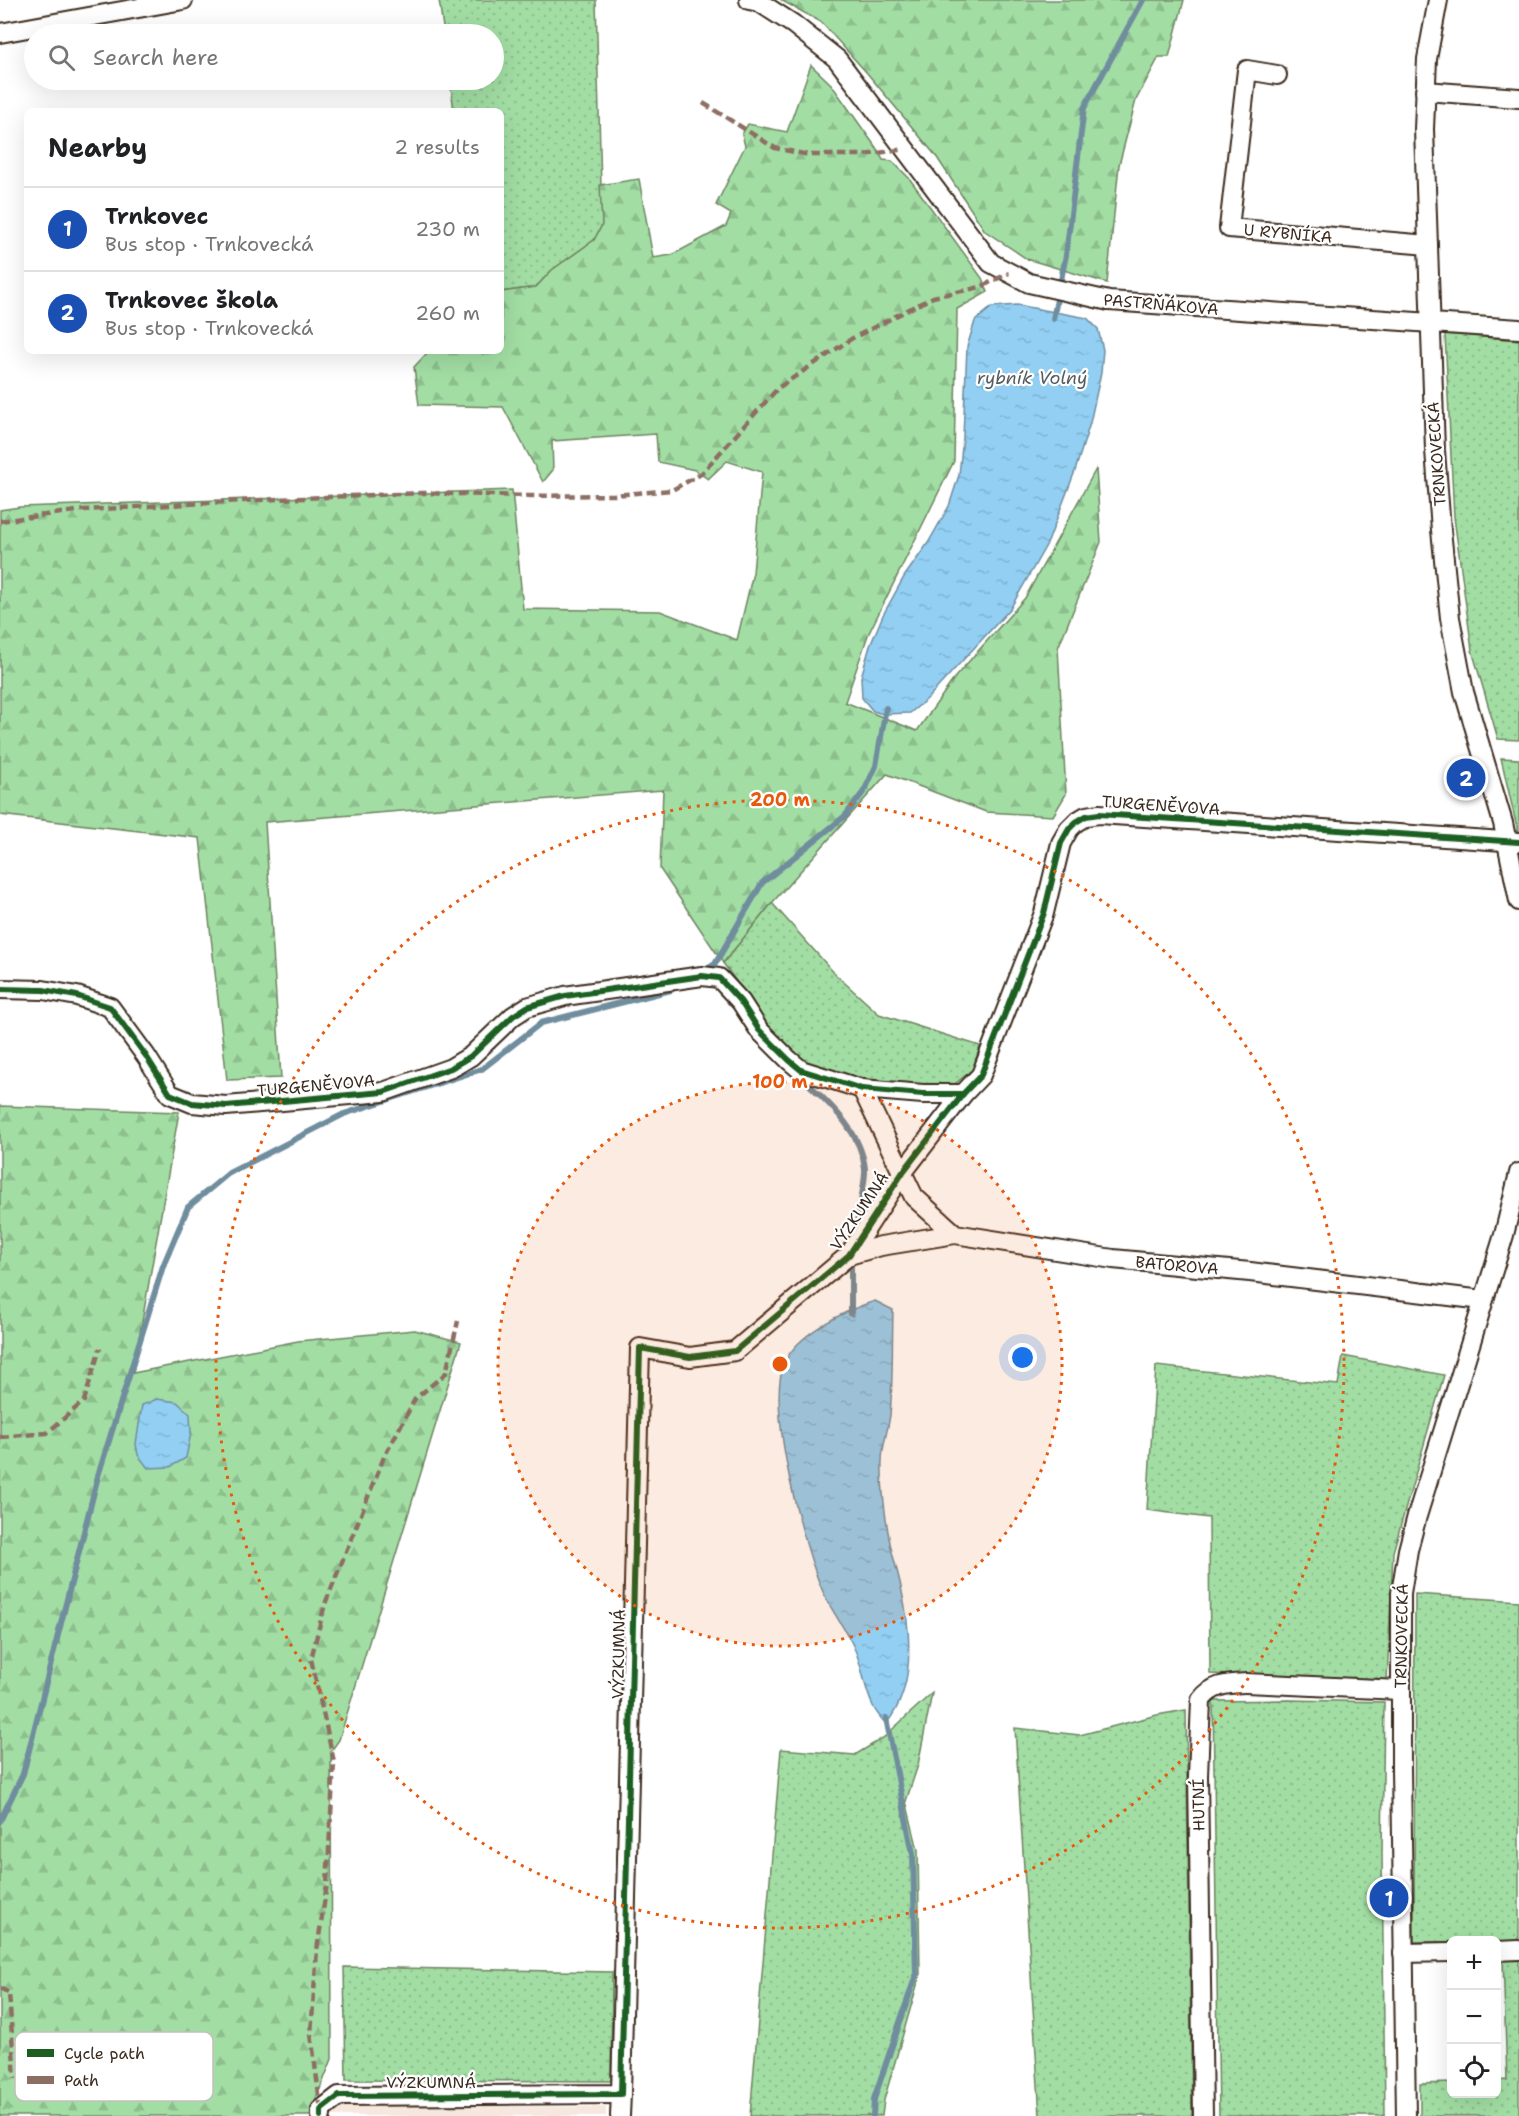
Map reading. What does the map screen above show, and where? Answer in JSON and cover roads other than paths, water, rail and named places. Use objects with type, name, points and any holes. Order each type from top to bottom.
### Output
[{"type":"street","points":[[46,24],[183,0]]},
{"type":"street","name":"PASTRŇÁKOVA","points":[[749,0],[759,2],[794,24],[837,59],[991,263],[1029,283],[1109,301],[1519,329]]},
{"type":"street","name":"TRNKOVECKÁ","points":[[1438,0],[1432,24],[1425,91],[1424,129],[1434,450],[1450,618],[1464,692],[1513,842],[1519,901]]},
{"type":"street","points":[[0,33],[24,28]]},
{"type":"street","name":"U RYBNÍKA","points":[[1277,75],[1247,70],[1229,228],[1428,245]]},
{"type":"street","points":[[1425,91],[1519,98]]},
{"type":"street","name":"TURGENĚVOVA","points":[[0,989],[44,990],[77,996],[110,1007],[147,1056],[170,1094],[192,1103],[226,1106],[383,1092],[451,1068],[471,1056],[513,1016],[527,1007],[565,996],[702,976],[719,978],[741,1002],[759,1030],[801,1070],[817,1077],[862,1089],[923,1094],[963,1094],[981,1075],[1044,914],[1061,843],[1069,828],[1081,818],[1099,814],[1513,842]]},
{"type":"street","points":[[862,1089],[914,1197],[954,1234]]},
{"type":"street","name":"VÝZKUMNÁ","points":[[321,2116],[321,2110],[339,2096],[621,2094],[640,1348],[690,1357],[735,1351],[849,1256],[903,1172],[963,1094]]},
{"type":"street","name":"TRNKOVECKÁ","points":[[1406,2116],[1400,1690],[1401,1593],[1408,1550],[1518,1182]]},
{"type":"street","name":"BATOROVA","points":[[849,1256],[881,1246],[954,1234],[1113,1259],[1250,1272],[1483,1300]]},
{"type":"street","name":"HUTNÍ","points":[[1203,2116],[1198,1776],[1202,1700],[1208,1691],[1221,1685],[1246,1683],[1400,1690]]},
{"type":"street","points":[[1501,1951],[1519,1950]]},
{"type":"street","points":[[1403,1953],[1447,1952]]},
{"type":"street","points":[[620,2116],[621,2094]]},
{"type":"water","name":"rybník Volný","points":[[1017,305],[1087,318],[1098,329],[1103,350],[1101,373],[1090,423],[1075,471],[1048,542],[1010,609],[927,699],[910,713],[883,714],[873,711],[862,698],[861,677],[870,646],[883,615],[904,577],[928,543],[949,506],[959,475],[967,347],[975,321],[992,307]]},
{"type":"water","points":[[875,1301],[893,1310],[891,1402],[882,1455],[882,1481],[888,1533],[900,1581],[909,1640],[907,1676],[896,1710],[886,1724],[873,1706],[855,1650],[824,1594],[816,1573],[790,1479],[783,1445],[780,1412],[780,1385],[784,1364],[790,1353],[810,1333],[823,1325],[850,1310]]},
{"type":"water","points":[[157,1399],[177,1402],[190,1414],[191,1433],[186,1458],[170,1467],[148,1468],[138,1455],[136,1444],[142,1405]]},
{"type":"waterway","points":[[1053,319],[1066,255],[1084,108],[1143,0]]},
{"type":"waterway","points":[[704,971],[715,964],[762,883],[845,816],[865,790],[876,766],[886,708]]},
{"type":"waterway","points":[[0,1821],[23,1774],[98,1476],[163,1266],[188,1207],[229,1173],[344,1114],[482,1069],[541,1023],[671,990],[677,986]]},
{"type":"waterway","points":[[800,1076],[841,1117],[857,1141],[862,1155],[865,1175],[855,1234]]},
{"type":"waterway","points":[[851,1258],[851,1314]]},
{"type":"waterway","points":[[873,2116],[874,2099],[916,1975],[913,1854],[886,1718]]},
{"type":"place","name":"Trnkovec škola","points":[[1466,778]]},
{"type":"place","name":"Trnkovec","points":[[1389,1898]]}]
